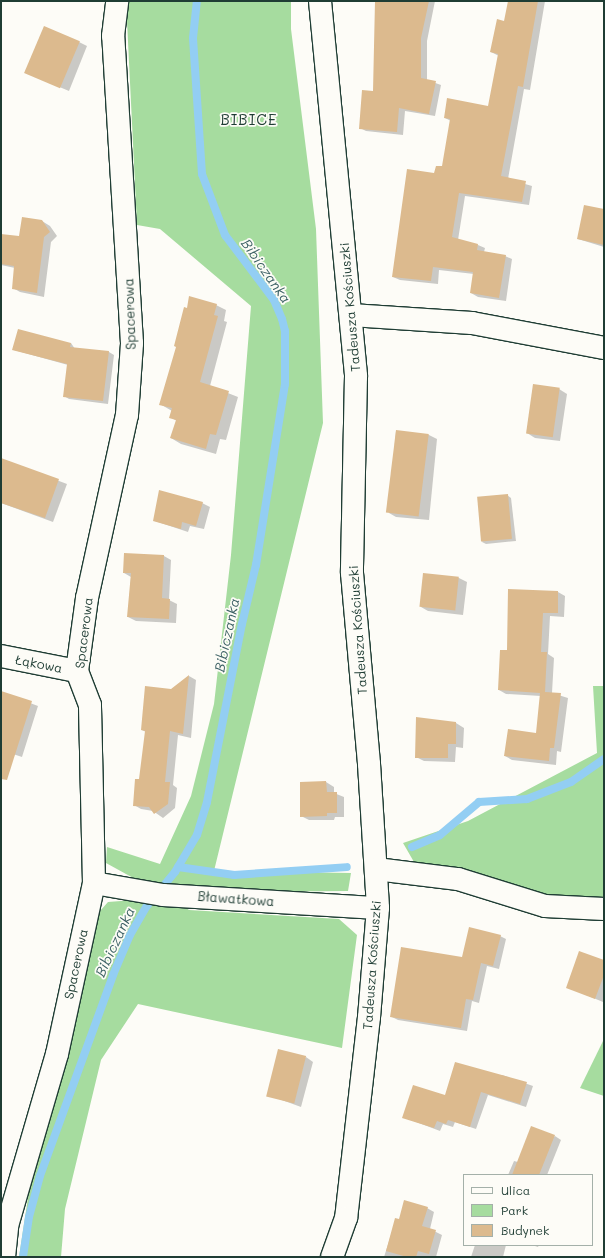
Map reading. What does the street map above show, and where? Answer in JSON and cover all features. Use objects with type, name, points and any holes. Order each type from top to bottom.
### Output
[{"type":"street","name":"Spacerowa","points":[[4,1257],[7,1226],[57,1054],[94,883],[90,704],[77,671],[87,598],[127,415],[132,344],[113,36],[117,1]]},
{"type":"street","name":"Tadeusza Kościuszki","points":[[320,1],[356,376],[352,573],[378,908],[369,1017],[346,1218],[332,1257]]},
{"type":"street","points":[[351,315],[472,323],[604,348]]},
{"type":"street","name":"Łąkowa","points":[[1,656],[77,671]]},
{"type":"street","points":[[376,869],[458,879],[545,906],[604,909]]},
{"type":"street","name":"Bławatkowa","points":[[94,883],[154,893],[378,908]]},
{"type":"green space","points":[[126,1],[291,1],[291,29],[316,229],[323,423],[214,871],[351,873],[348,891],[208,892],[146,885],[106,863],[107,847],[160,864],[191,796],[214,704],[231,555],[251,306],[160,229],[137,225]]},
{"type":"green space","points":[[593,686],[604,686],[604,900],[588,902],[528,892],[414,862],[403,843],[468,821],[597,753]]},
{"type":"green space","points":[[147,899],[182,905],[189,910],[339,919],[357,935],[342,1048],[138,1004],[101,1060],[65,1209],[61,1257],[19,1257],[29,1191],[74,1026],[93,919],[108,902]]},
{"type":"green space","points":[[604,1039],[604,1096],[580,1088]]},
{"type":"building","points":[[375,1],[429,1],[421,38],[421,78],[436,81],[429,114],[399,108],[397,132],[359,129],[362,90],[373,91]]},
{"type":"building","points":[[508,1],[538,1],[523,87],[518,86],[501,176],[526,181],[522,202],[459,193],[452,237],[478,244],[477,250],[506,255],[499,298],[470,293],[473,272],[433,267],[431,281],[392,277],[407,169],[434,173],[436,166],[442,166],[450,119],[444,118],[447,98],[488,106],[498,54],[490,52],[497,19],[504,21]]},
{"type":"building","points":[[44,26],[80,41],[60,88],[24,73]]},
{"type":"building","points":[[584,205],[604,209],[604,245],[577,239]]},
{"type":"building","points":[[22,217],[42,220],[50,232],[44,237],[37,293],[12,289],[14,266],[1,264],[1,234],[19,236]]},
{"type":"building","points":[[189,296],[217,304],[214,315],[218,316],[200,382],[229,391],[216,435],[210,434],[206,449],[170,438],[176,420],[169,418],[172,408],[159,405],[176,347],[174,346],[184,307],[187,308]]},
{"type":"building","points":[[18,329],[71,343],[70,347],[109,351],[103,401],[63,397],[67,364],[12,350]]},
{"type":"building","points":[[533,384],[560,388],[553,437],[526,434]]},
{"type":"building","points":[[396,430],[429,434],[419,516],[386,512]]},
{"type":"building","points":[[1,458],[59,479],[45,518],[1,503]]},
{"type":"building","points":[[159,490],[203,502],[196,526],[182,522],[181,529],[153,521]]},
{"type":"building","points":[[508,494],[512,539],[481,542],[477,497]]},
{"type":"building","points":[[124,553],[164,555],[162,598],[170,599],[169,619],[127,617],[131,573],[123,573]]},
{"type":"building","points":[[423,573],[459,577],[455,611],[419,607]]},
{"type":"building","points":[[508,589],[558,591],[558,613],[543,613],[541,652],[547,652],[545,692],[561,693],[554,748],[550,748],[549,761],[504,756],[508,729],[536,733],[540,693],[498,690],[500,650],[507,650]]},
{"type":"building","points":[[189,675],[183,734],[170,731],[165,782],[170,782],[168,804],[154,814],[149,807],[133,806],[135,779],[139,779],[145,731],[141,730],[145,686],[171,689]]},
{"type":"building","points":[[1,691],[32,701],[7,780],[1,779]]},
{"type":"building","points":[[416,717],[456,722],[456,744],[448,744],[448,758],[415,758]]},
{"type":"building","points":[[326,781],[327,792],[337,792],[337,813],[327,813],[327,816],[300,817],[300,782]]},
{"type":"building","points":[[469,927],[501,935],[493,966],[481,963],[473,1000],[466,999],[461,1028],[390,1017],[401,947],[462,957]]},
{"type":"building","points":[[579,951],[604,960],[604,975],[595,999],[566,988]]},
{"type":"building","points":[[278,1049],[306,1056],[294,1104],[266,1097]]},
{"type":"building","points":[[455,1062],[527,1082],[520,1104],[481,1092],[470,1127],[448,1120],[446,1124],[437,1121],[434,1128],[402,1118],[413,1085],[445,1095]]},
{"type":"building","points":[[531,1126],[555,1135],[539,1174],[512,1174]]},
{"type":"building","points":[[404,1200],[428,1207],[422,1226],[436,1230],[429,1254],[418,1251],[416,1257],[407,1257],[386,1251],[395,1218],[399,1219]]},
{"type":"waterway","name":"Bibiczanka","points":[[23,1257],[29,1217],[40,1176],[113,975],[130,935],[147,906],[175,872],[197,835],[207,802],[242,624],[256,565],[285,384],[285,331],[282,319],[274,300],[225,235],[202,174],[193,38],[197,1]]},
{"type":"waterway","points":[[412,847],[440,835],[479,802],[527,799],[571,782],[604,759]]},
{"type":"waterway","points":[[178,867],[234,875],[347,867]]},
{"type":"district","name":"BIBICE","points":[[249,120]]}]
